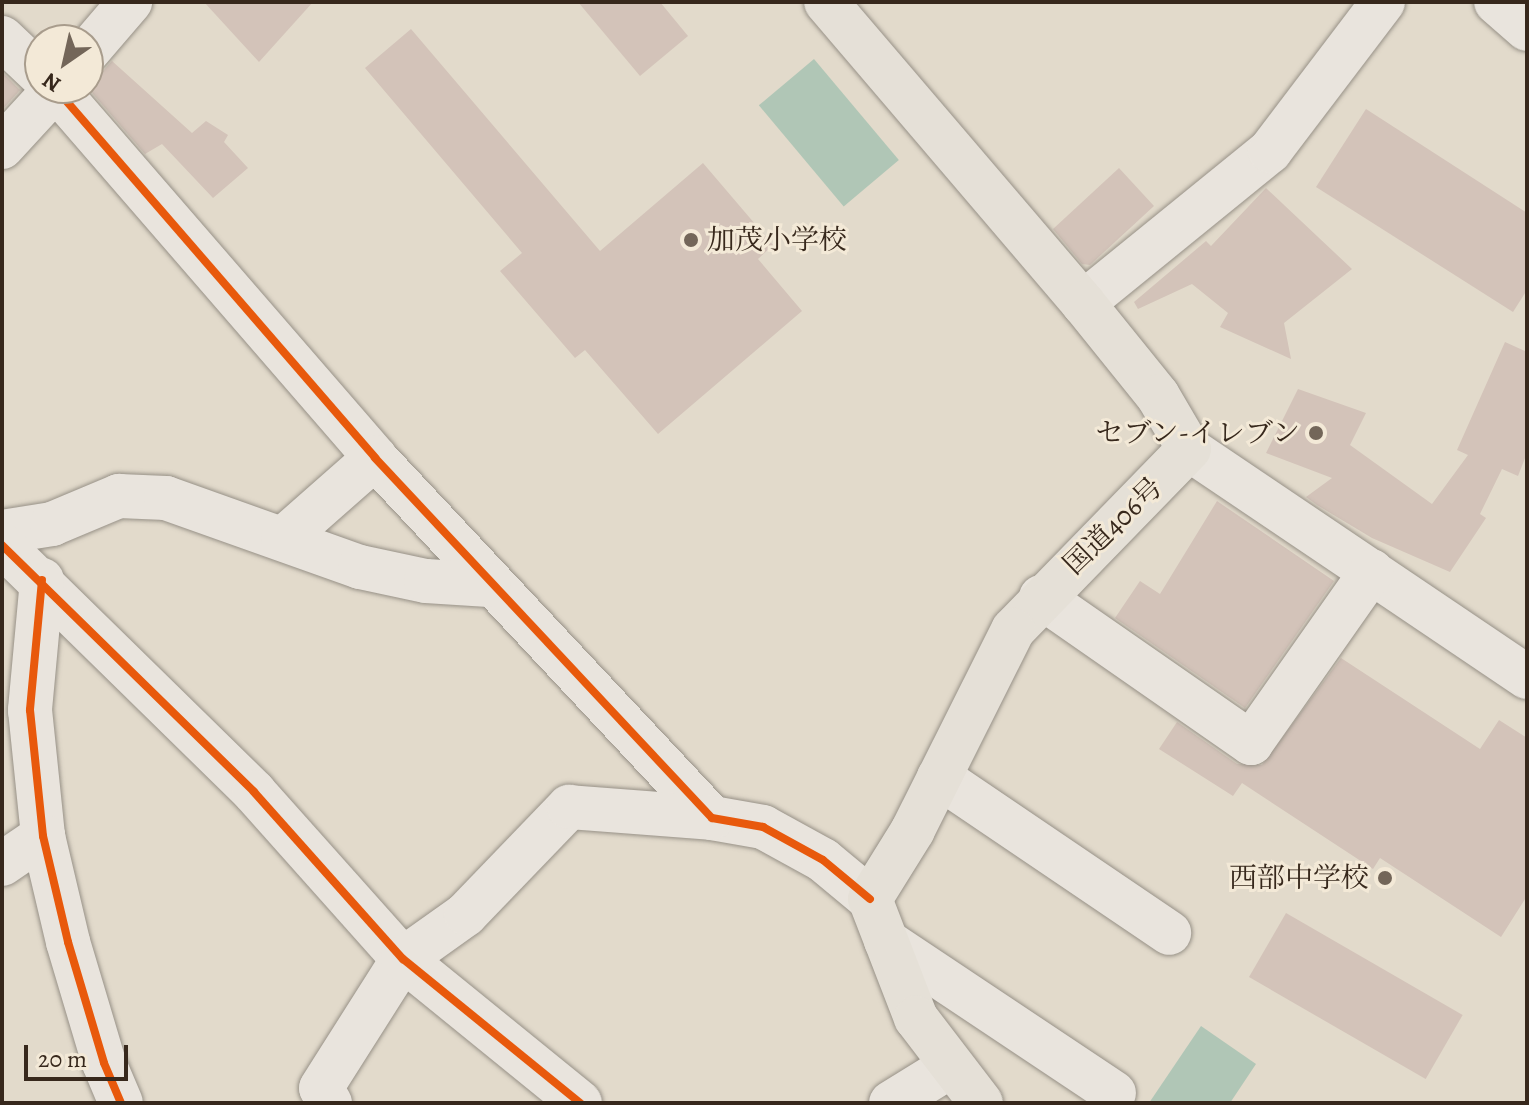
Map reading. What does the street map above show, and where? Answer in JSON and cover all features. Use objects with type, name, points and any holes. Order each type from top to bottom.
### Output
[{"type":"highway","points":[[826,2],[1083,303],[1158,396],[1189,449]]},
{"type":"highway","name":"国道406号","points":[[870,899],[939,777],[1013,630],[1041,597],[1189,449]]},
{"type":"highway","points":[[870,899],[916,1018],[981,1103]]},
{"type":"street","points":[[104,32],[130,2]]},
{"type":"street","points":[[1083,303],[1270,151],[1383,2]]},
{"type":"street","points":[[1496,2],[1527,29]]},
{"type":"street","points":[[2,38],[24,59]]},
{"type":"street","points":[[2,147],[41,104]]},
{"type":"street","points":[[69,104],[489,585],[712,818]]},
{"type":"street","points":[[1189,449],[1527,677]]},
{"type":"street","points":[[283,539],[375,458]]},
{"type":"street","points":[[2,532],[52,524],[119,496],[166,498],[360,567],[426,581],[489,585]]},
{"type":"street","points":[[2,545],[42,580],[254,792],[403,959],[580,1103]]},
{"type":"street","points":[[1041,597],[1251,743],[1372,571]]},
{"type":"street","points":[[42,580],[30,710],[28,808],[104,1063],[121,1103]]},
{"type":"street","points":[[939,777],[1169,933]]},
{"type":"street","points":[[330,1103],[321,1088],[403,959],[466,914],[569,807],[712,818],[763,827],[823,860],[870,899]]},
{"type":"street","points":[[2,864],[28,808]]},
{"type":"street","points":[[886,941],[1114,1093]]},
{"type":"street","points":[[891,1103],[951,1066]]},
{"type":"shaded area","points":[[814,59],[899,160],[844,206],[759,105]]},
{"type":"shaded area","points":[[1201,1026],[1256,1064],[1230,1103],[1149,1103]]},
{"type":"building","points":[[204,2],[313,2],[259,62]]},
{"type":"building","points":[[578,2],[660,2],[688,36],[640,76]]},
{"type":"building","points":[[411,29],[600,251],[703,163],[773,245],[758,259],[802,311],[658,434],[585,350],[575,358],[500,271],[522,253],[365,68]]},
{"type":"building","points":[[112,61],[192,133],[206,121],[228,135],[224,142],[248,168],[213,198],[162,144],[145,154],[102,104],[104,70]]},
{"type":"building","points":[[2,72],[20,90],[2,110]]},
{"type":"building","points":[[1366,109],[1527,213],[1527,290],[1513,312],[1316,187]]},
{"type":"building","points":[[1119,168],[1154,206],[1090,265],[1082,264],[1053,229]]},
{"type":"building","points":[[1266,188],[1352,269],[1284,323],[1291,359],[1220,327],[1228,313],[1192,284],[1138,309],[1134,302],[1206,241],[1211,246]]},
{"type":"building","points":[[1505,342],[1527,352],[1527,453],[1518,476],[1502,469],[1480,514],[1486,518],[1450,572],[1372,538],[1317,505],[1306,497],[1332,478],[1266,453],[1298,389],[1366,413],[1350,445],[1432,504],[1468,455],[1457,450]]},
{"type":"building","points":[[1217,501],[1334,581],[1245,708],[1115,618],[1140,581],[1160,594]]},
{"type":"building","points":[[1341,658],[1480,749],[1499,720],[1527,738],[1527,896],[1501,937],[1380,858],[1373,869],[1242,783],[1233,796],[1159,749],[1177,722],[1237,764],[1262,765]]},
{"type":"building","points":[[1286,913],[1463,1015],[1426,1079],[1249,977]]},
{"type":"cycle path","points":[[69,104],[375,458],[712,818],[763,827],[823,860],[870,899]]},
{"type":"cycle path","points":[[2,545],[254,792],[403,959],[580,1103]]},
{"type":"cycle path","points":[[42,580],[30,710],[43,836],[68,942],[104,1063],[121,1103]]},
{"type":"place","name":"加茂小学校","points":[[691,240]]},
{"type":"place","name":"セブン-イレブン","points":[[1316,433]]},
{"type":"place","name":"西部中学校","points":[[1385,878]]}]
